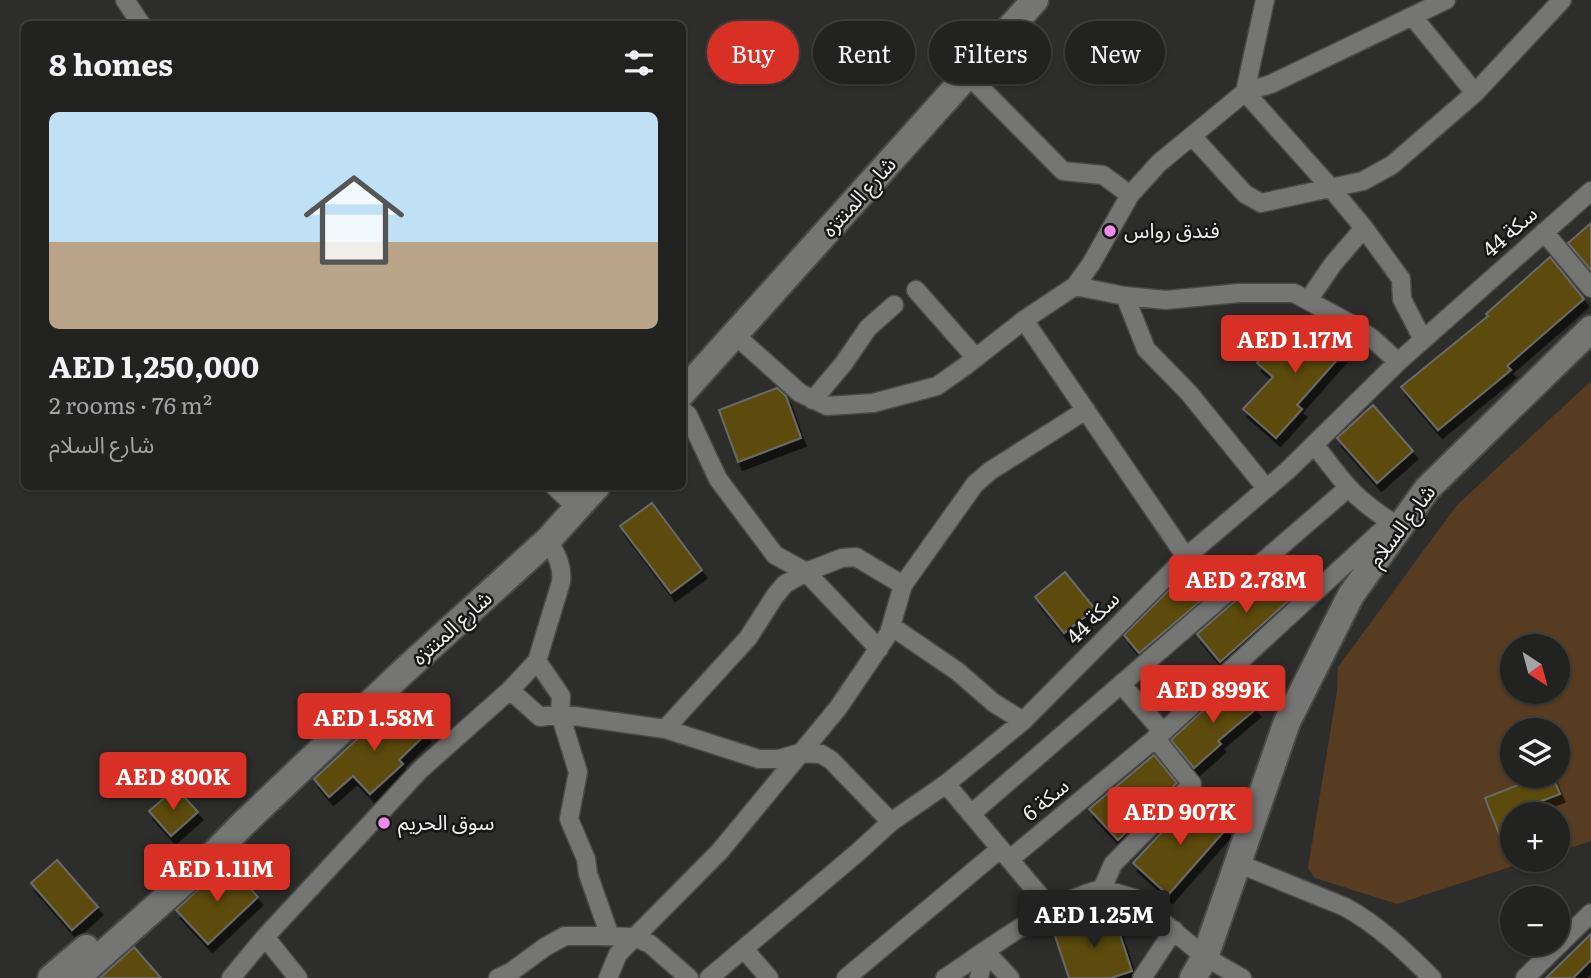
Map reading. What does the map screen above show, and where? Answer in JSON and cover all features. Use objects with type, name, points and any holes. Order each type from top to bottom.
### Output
[{"type":"street","points":[[125,0],[139,21]]},
{"type":"street","name":"شارع المنتزه","points":[[1016,21],[1035,0]]},
{"type":"street","points":[[1245,92],[1265,0]]},
{"type":"street","points":[[735,335],[800,393],[827,406],[873,403],[937,386],[1024,320],[1075,286],[1091,264],[1130,195],[1159,163],[1245,92],[1271,84],[1446,0]]},
{"type":"street","points":[[1192,136],[1245,194],[1254,200],[1271,202],[1363,181],[1392,165],[1475,93],[1562,0]]},
{"type":"street","points":[[1413,17],[1475,93]]},
{"type":"street","name":"شارع المنتزه","points":[[686,389],[960,84]]},
{"type":"street","points":[[977,84],[1063,171],[1103,175],[1130,195]]},
{"type":"street","points":[[1245,92],[1330,187],[1401,279],[1402,299],[1423,340]]},
{"type":"street","name":"سكة 44","points":[[709,978],[891,822],[946,784],[1023,721],[1186,557],[1315,445],[1398,362],[1591,191]]},
{"type":"street","points":[[1309,299],[1333,264],[1364,228]]},
{"type":"street","points":[[1544,232],[1591,288]]},
{"type":"street","points":[[1075,286],[1125,296],[1166,300],[1273,292],[1294,293],[1309,299],[1373,339],[1398,362]]},
{"type":"street","points":[[916,290],[976,358]]},
{"type":"street","points":[[1125,296],[1146,349],[1189,393],[1266,488]]},
{"type":"street","points":[[813,400],[844,363],[868,328],[894,305]]},
{"type":"street","points":[[1024,320],[1186,557]]},
{"type":"street","name":"شارع السلام","points":[[1181,978],[1198,962],[1216,924],[1292,712],[1351,595],[1396,524],[1427,489],[1591,330]]},
{"type":"street","points":[[608,978],[618,954],[720,851],[838,708],[879,649],[891,626],[903,584],[975,484],[990,471],[1086,410]]},
{"type":"street","points":[[686,413],[718,479],[765,543],[775,555],[806,572],[879,649]]},
{"type":"street","points":[[1315,445],[1363,503],[1396,524]]},
{"type":"street","points":[[971,814],[1348,488]]},
{"type":"street","points":[[558,490],[577,508]]},
{"type":"street","name":"شارع المنتزه","points":[[64,976],[195,856],[243,824],[404,671],[548,540],[593,490]]},
{"type":"street","name":"سكة 6","points":[[846,978],[1159,735],[1396,524]]},
{"type":"street","points":[[232,978],[265,937],[420,770],[510,691],[537,661],[562,571],[559,559],[548,540]]},
{"type":"street","points":[[665,729],[748,638],[785,584],[806,572],[842,558],[856,556],[903,584]]},
{"type":"street","points":[[891,626],[957,671],[994,703],[1023,721]]},
{"type":"street","points":[[537,661],[561,696],[560,714],[578,772],[569,819],[586,859],[587,874],[610,936]]},
{"type":"street","points":[[1102,889],[1113,864],[1192,784],[1121,684]]},
{"type":"street","points":[[510,691],[540,717],[560,714],[665,729],[759,759],[821,754],[831,760],[891,822]]},
{"type":"street","points":[[946,784],[1052,910]]},
{"type":"street","points":[[1237,863],[1362,916],[1388,936],[1428,977]]},
{"type":"street","points":[[945,978],[1052,910],[1086,893],[1102,889],[1134,898],[1174,930],[1198,962],[1242,978]]},
{"type":"street","points":[[1525,978],[1591,913]]},
{"type":"street","points":[[1142,978],[1174,930]]},
{"type":"street","points":[[498,978],[565,936],[634,937],[650,944],[689,978]]},
{"type":"street","points":[[265,937],[298,978]]},
{"type":"street","points":[[744,949],[769,978]]},
{"type":"street","points":[[979,978],[985,951]]},
{"type":"street","points":[[985,951],[1010,978]]},
{"type":"shaded area","points":[[1591,381],[1591,841],[1570,848],[1570,802],[1500,802],[1500,870],[1397,904],[1315,878],[1308,868],[1337,691],[1338,667],[1457,505]]},
{"type":"building","points":[[1591,223],[1591,270],[1568,243]]},
{"type":"building","points":[[1550,257],[1584,299],[1507,366],[1511,370],[1438,430],[1401,387],[1488,316],[1486,314]]},
{"type":"building","points":[[1315,318],[1331,326],[1351,344],[1297,405],[1302,409],[1276,438],[1243,409],[1273,377],[1257,363],[1274,344],[1284,353]]},
{"type":"building","points":[[777,388],[786,396],[801,438],[738,462],[719,410]]},
{"type":"building","points":[[1373,405],[1413,451],[1377,483],[1337,438]]},
{"type":"building","points":[[652,503],[702,570],[671,593],[620,526]]},
{"type":"building","points":[[1273,568],[1296,594],[1220,662],[1197,634]]},
{"type":"building","points":[[1190,569],[1210,593],[1139,653],[1124,635]]},
{"type":"building","points":[[1065,572],[1095,609],[1064,633],[1035,597]]},
{"type":"building","points":[[1233,683],[1256,709],[1218,741],[1221,744],[1194,768],[1171,740]]},
{"type":"building","points":[[396,703],[426,734],[399,760],[403,764],[370,794],[353,776],[329,797],[314,779]]},
{"type":"building","points":[[1154,755],[1177,783],[1118,840],[1089,809]]},
{"type":"building","points":[[176,788],[198,812],[171,836],[149,811]]},
{"type":"building","points":[[1510,788],[1557,788],[1560,794],[1539,802],[1500,802],[1500,836],[1485,798]]},
{"type":"building","points":[[1193,799],[1227,828],[1168,895],[1133,863]]},
{"type":"building","points":[[57,860],[98,907],[72,930],[31,883]]},
{"type":"building","points":[[227,863],[258,897],[208,944],[176,910]]},
{"type":"building","points":[[1113,913],[1132,971],[1111,978],[1069,978],[1054,933]]},
{"type":"building","points":[[1591,934],[1591,960],[1573,978],[1546,978],[1570,956]]},
{"type":"building","points":[[134,947],[161,978],[100,978]]},
{"type":"place","name":"فندق رواس","points":[[1110,231]]},
{"type":"place","name":"سوق الحريم","points":[[384,823]]}]
